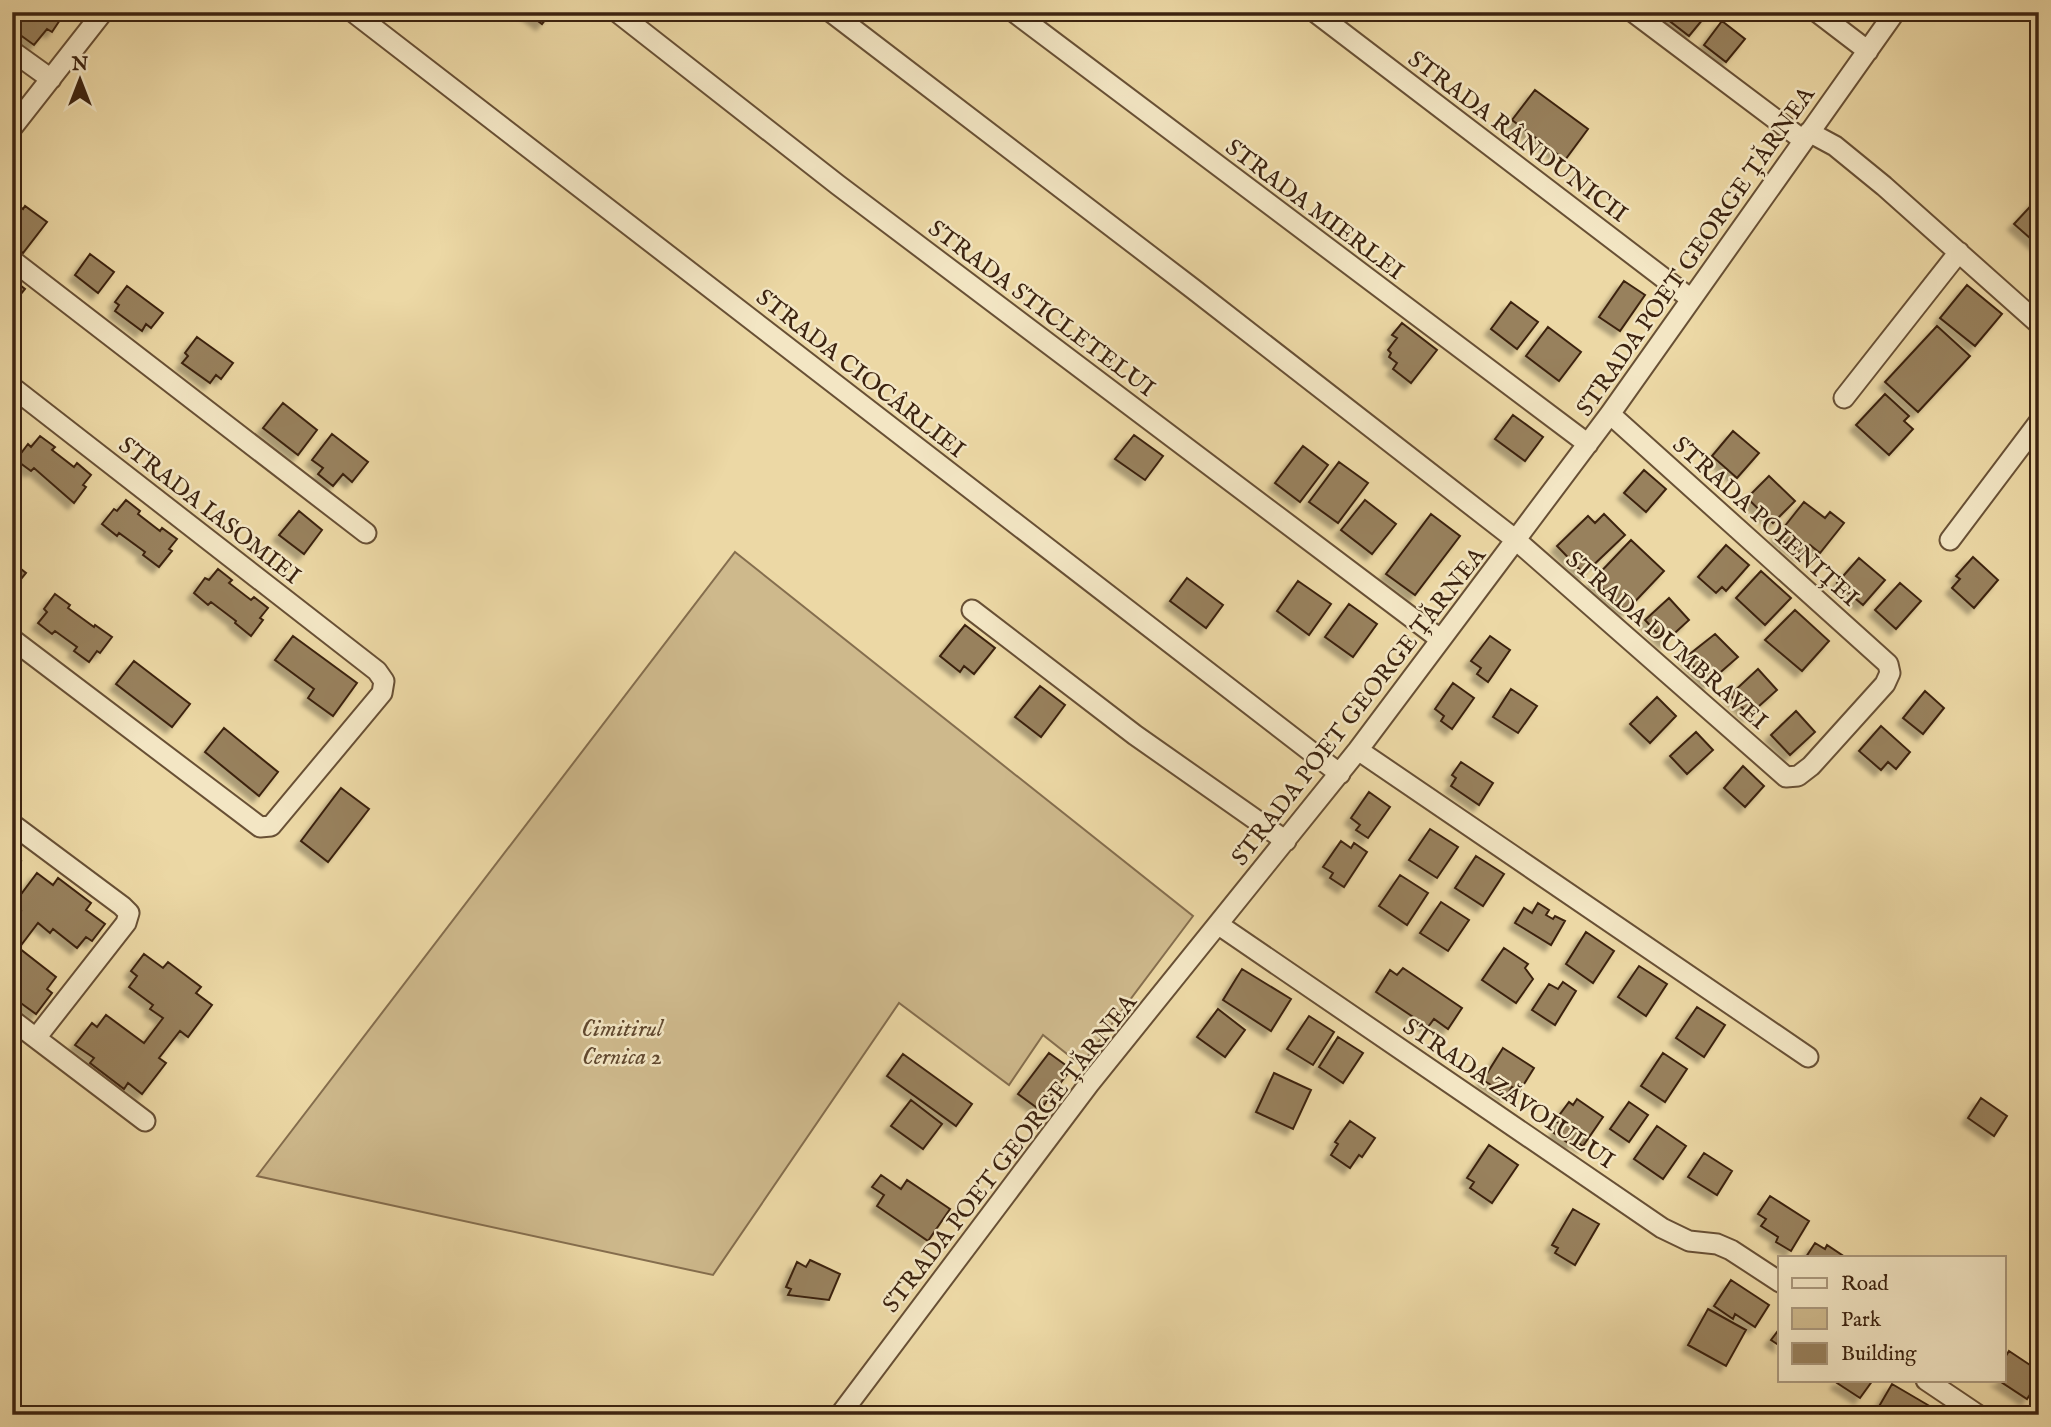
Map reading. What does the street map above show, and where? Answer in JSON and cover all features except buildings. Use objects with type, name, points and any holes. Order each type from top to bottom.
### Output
[{"type":"street","points":[[12,128],[103,12]]},
{"type":"street","name":"STRADA CIOCÂRLIEI","points":[[353,12],[1340,774]]},
{"type":"street","name":"STRADA STICLETELUI","points":[[617,12],[838,185],[1440,639]]},
{"type":"street","name":"STRADA DUMBRAVEI","points":[[831,12],[1516,540],[1786,777]]},
{"type":"street","name":"STRADA MIERLEI","points":[[1014,12],[1588,444]]},
{"type":"street","name":"STRADA RÂNDUNICII","points":[[1315,12],[1691,299]]},
{"type":"street","points":[[1633,12],[1806,136],[1835,146],[2039,324]]},
{"type":"street","points":[[1816,12],[1868,51]]},
{"type":"street","name":"STRADA POET GEORGE ȚĂRNEA","points":[[840,1415],[1066,1114],[1340,774],[1516,540],[1610,414],[1895,12]]},
{"type":"street","points":[[12,51],[51,79]]},
{"type":"street","points":[[1844,398],[1959,252]]},
{"type":"street","points":[[12,261],[366,533]]},
{"type":"street","name":"STRADA IASOMIEI","points":[[12,387],[377,671],[384,681],[382,693],[271,826],[260,827],[12,639]]},
{"type":"street","name":"STRADA POIENIȚEI","points":[[1610,414],[1888,664],[1890,673],[1885,684],[1811,766],[1798,776],[1786,777]]},
{"type":"street","points":[[1950,540],[2039,422]]},
{"type":"street","points":[[972,610],[1135,735],[1286,841]]},
{"type":"street","points":[[1358,750],[1808,1057]]},
{"type":"street","points":[[12,824],[129,913],[125,923],[36,1038]]},
{"type":"street","name":"STRADA ZĂVOIULUI","points":[[1219,925],[1662,1228],[1689,1241],[1717,1244],[1731,1250],[1778,1282]]},
{"type":"street","points":[[12,1020],[145,1121]]},
{"type":"street","points":[[1929,1382],[1978,1415]]},
{"type":"green space","name":"Cimitirul Cernica 2","points":[[735,552],[1193,916],[1081,1065],[1043,1035],[1009,1085],[899,1003],[713,1275],[257,1176]]}]
